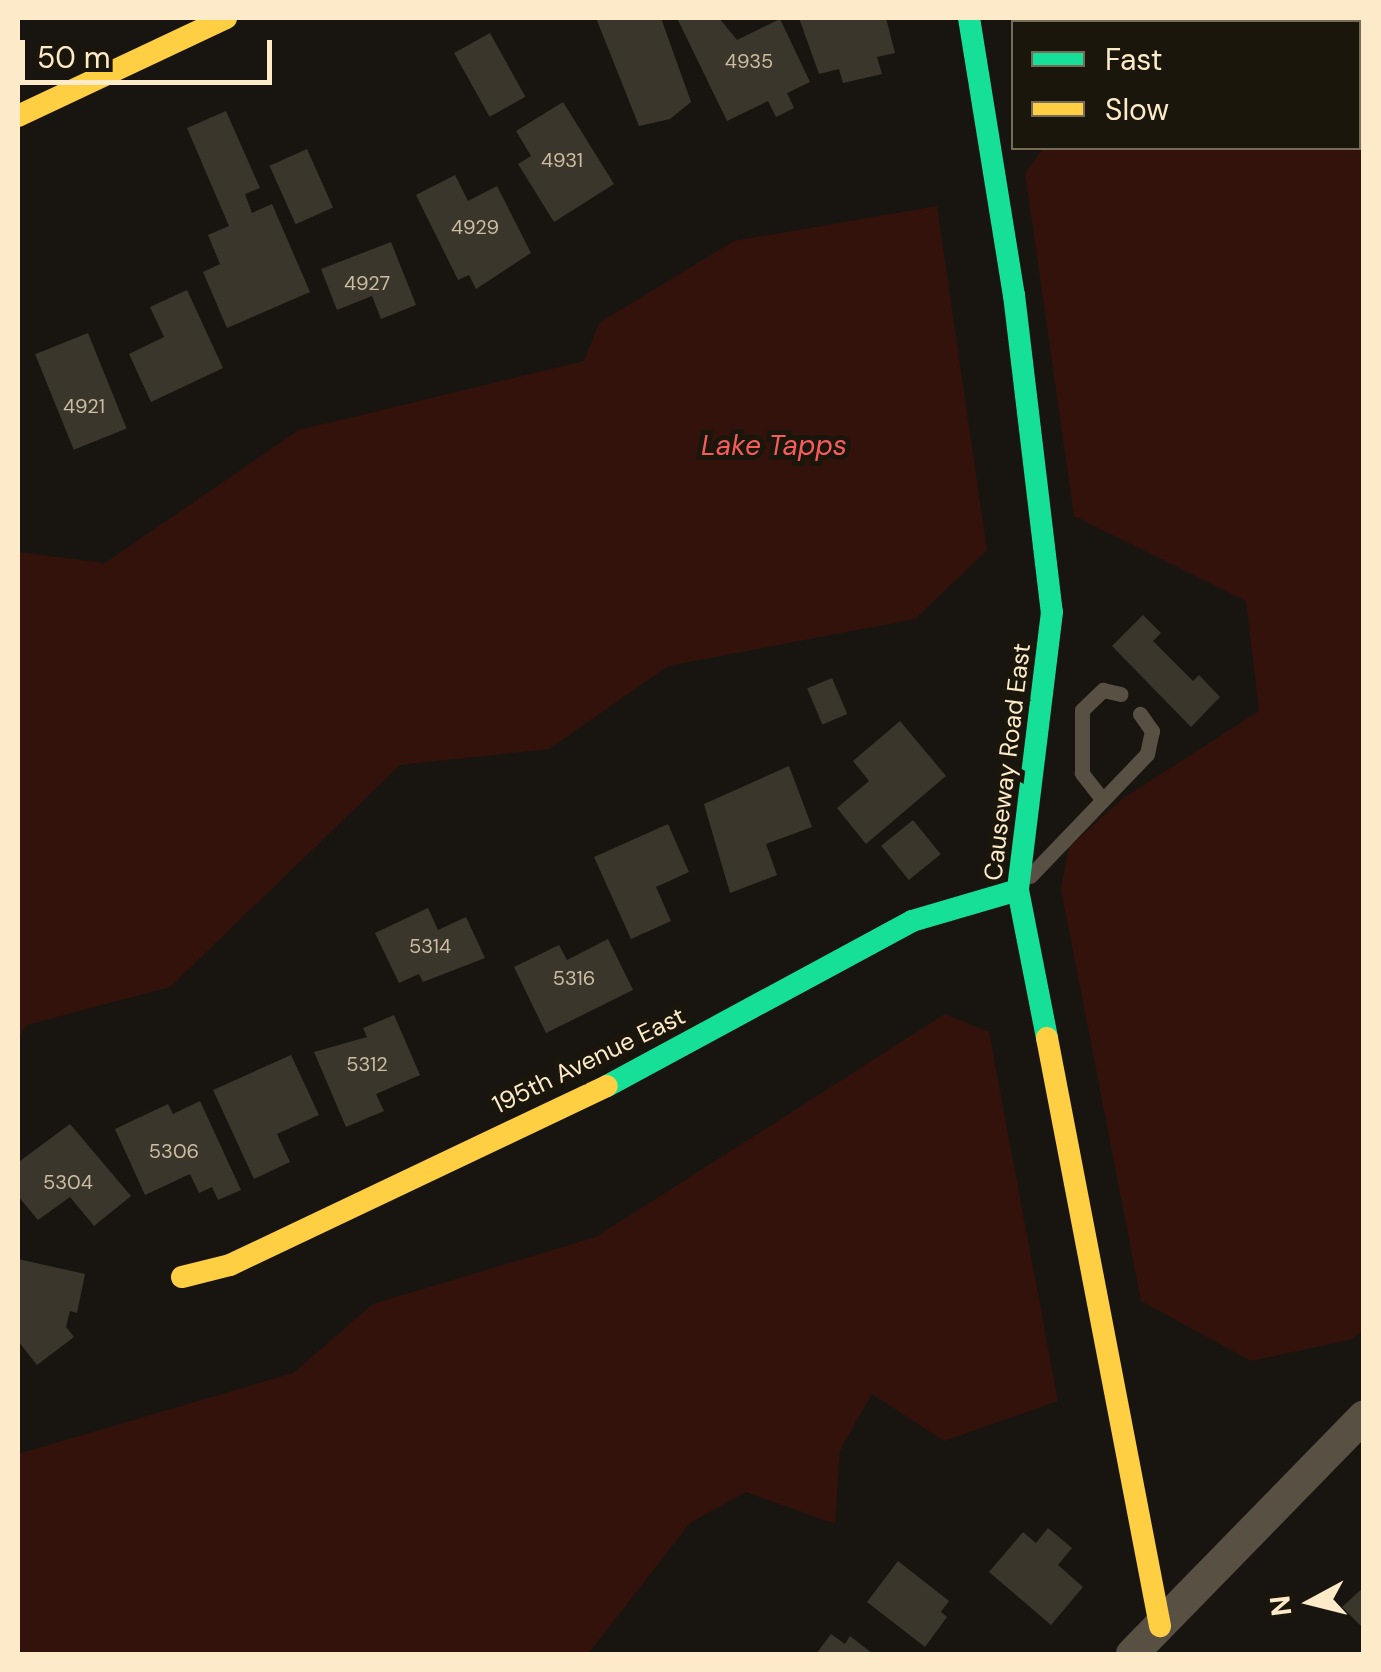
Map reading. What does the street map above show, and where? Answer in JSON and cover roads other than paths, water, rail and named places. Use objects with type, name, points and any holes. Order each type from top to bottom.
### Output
[{"type":"street","points":[[18,116],[226,18]]},
{"type":"street","name":"Causeway Road East","points":[[969,18],[1014,295],[1051,594],[1047,686],[1018,890],[1160,1626]]},
{"type":"street","name":"195th Avenue East","points":[[182,1277],[230,1265],[662,1059],[912,921],[1018,890]]},
{"type":"street","points":[[1132,1654],[1364,1416]]},
{"type":"lane","points":[[1102,800],[1082,773],[1082,710],[1103,690],[1121,694]]},
{"type":"lane","points":[[1018,890],[1152,744],[1140,714]]},
{"type":"water","points":[[1363,18],[1363,1329],[1353,1339],[1251,1361],[1141,1301],[1061,889],[1069,847],[1122,799],[1259,711],[1246,601],[1074,516],[1025,172],[1042,150],[1361,150],[1361,20],[1180,20]]},
{"type":"water","name":"Lake Tapps","points":[[937,206],[987,550],[915,619],[668,666],[549,749],[400,765],[170,987],[27,1025],[18,1037],[18,552],[105,563],[299,430],[584,361],[599,323],[734,241]]},
{"type":"water","points":[[945,1014],[989,1032],[1058,1401],[944,1441],[872,1394],[840,1450],[835,1524],[746,1492],[690,1523],[588,1654],[18,1654],[18,1454],[293,1373],[373,1304],[596,1237]]}]
